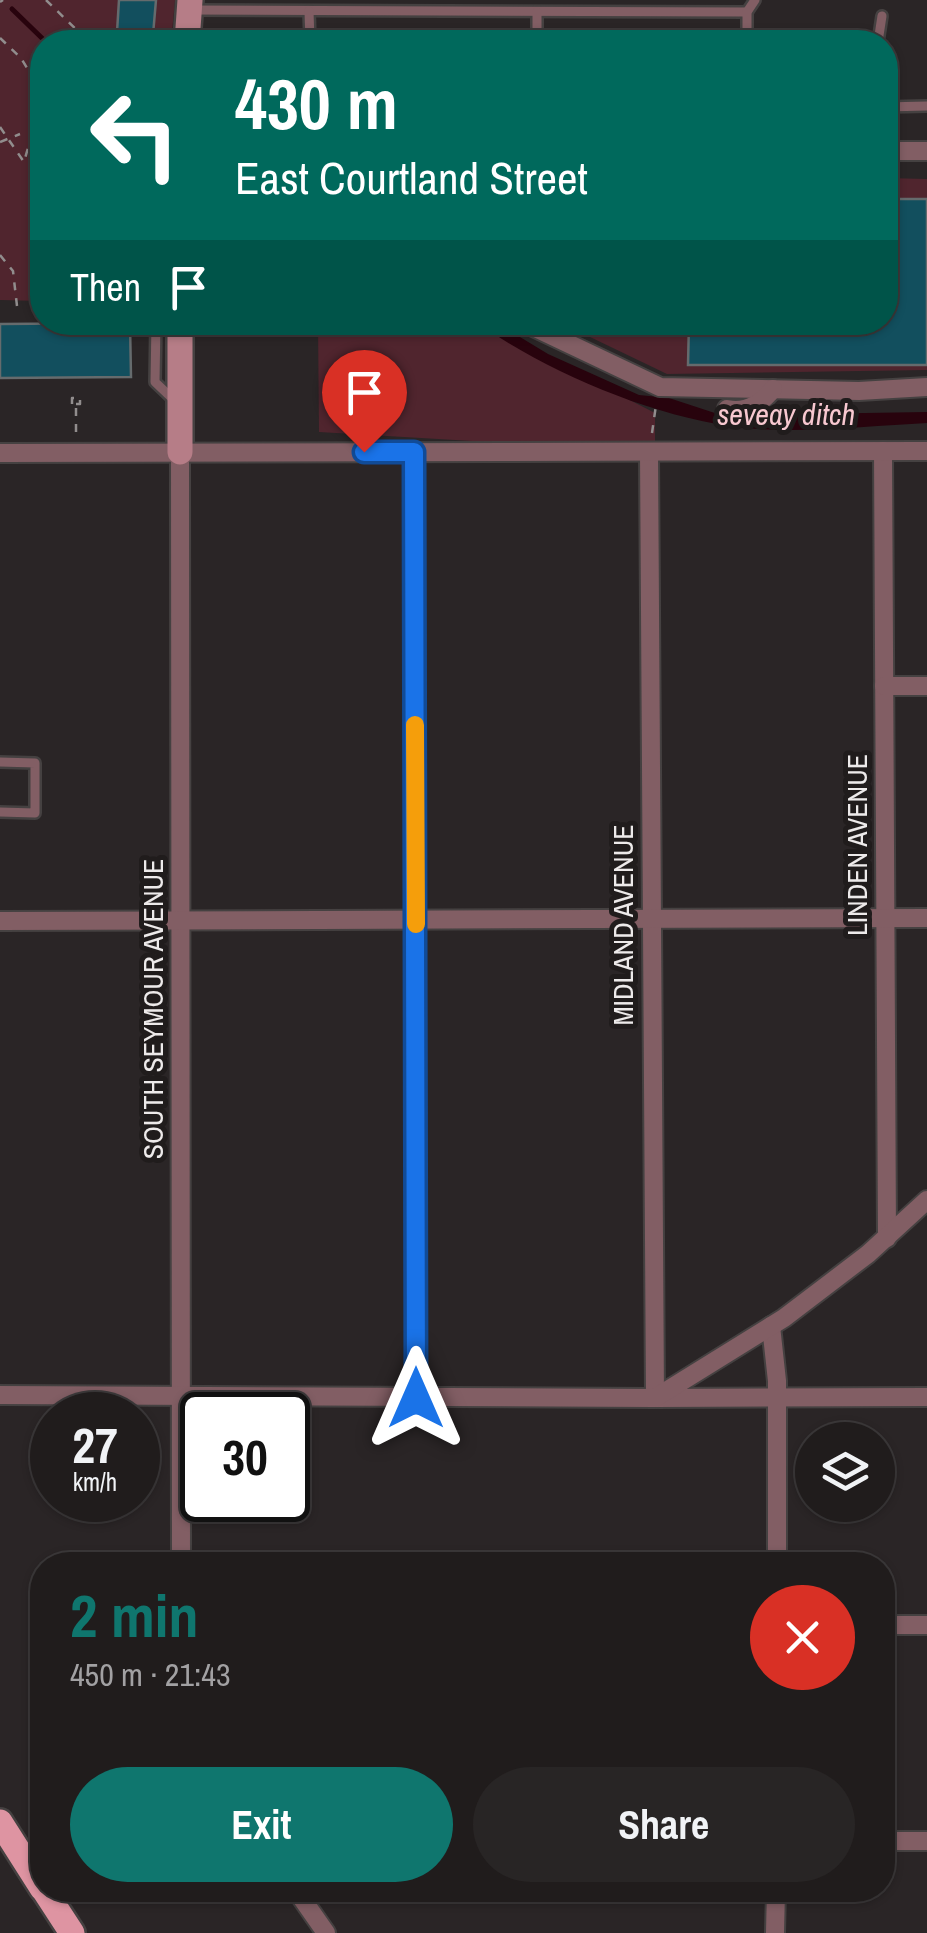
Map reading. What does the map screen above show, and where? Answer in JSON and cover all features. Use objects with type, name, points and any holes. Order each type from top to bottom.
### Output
[{"type":"main road","points":[[0,1822],[30,1869]]},
{"type":"main road","points":[[52,1902],[72,1933]]},
{"type":"street","points":[[188,30],[189,5]]},
{"type":"street","points":[[898,152],[927,151]]},
{"type":"street","points":[[180,335],[180,452]]},
{"type":"street","points":[[551,335],[660,386],[859,391],[927,387]]},
{"type":"street","points":[[727,409],[751,407],[773,389]]},
{"type":"street","points":[[0,453],[414,452],[650,442],[927,452]]},
{"type":"street","name":"MIDLAND AVENUE","points":[[650,442],[654,1398]]},
{"type":"street","name":"SOUTH SEYMOUR AVENUE","points":[[180,452],[182,1392]]},
{"type":"street","points":[[414,452],[416,1398]]},
{"type":"street","name":"LINDEN AVENUE","points":[[883,452],[887,1238]]},
{"type":"street","points":[[884,686],[927,686]]},
{"type":"street","points":[[0,921],[927,918]]},
{"type":"street","points":[[654,1398],[771,1326],[887,1238],[927,1200]]},
{"type":"street","points":[[771,1326],[775,1348],[777,1552]]},
{"type":"street","points":[[0,1395],[180,1395]]},
{"type":"street","points":[[310,1397],[927,1396]]},
{"type":"street","name":"SOUTH SEYMOUR AVENUE","points":[[182,1522],[182,1552]]},
{"type":"street","points":[[895,1624],[927,1624]]},
{"type":"street","points":[[895,1841],[927,1841]]},
{"type":"street","points":[[304,1902],[326,1933]]},
{"type":"street","points":[[776,1902],[776,1933]]},
{"type":"lane","points":[[747,30],[747,12],[755,0]]},
{"type":"lane","points":[[189,5],[747,12]]},
{"type":"lane","points":[[536,12],[537,30]]},
{"type":"lane","points":[[880,30],[882,16]]},
{"type":"lane","points":[[898,106],[927,106]]},
{"type":"lane","points":[[156,335],[155,382],[180,406]]},
{"type":"lane","points":[[0,762],[35,764],[36,813],[0,812]]},
{"type":"path","points":[[46,0],[76,30]]},
{"type":"path","points":[[0,38],[22,58],[30,73]]},
{"type":"path","points":[[0,127],[24,162],[30,141]]},
{"type":"path","points":[[0,142],[20,134]]},
{"type":"path","points":[[0,256],[13,271],[17,306]]},
{"type":"path","points":[[650,442],[660,386]]},
{"type":"path","points":[[76,404],[76,432]]},
{"type":"shaded area","points":[[0,0],[175,0],[172,30],[30,30],[30,301],[0,300]]},
{"type":"shaded area","points":[[898,178],[927,179],[927,370],[667,374],[586,335],[898,335]]},
{"type":"shaded area","points":[[318,335],[502,335],[655,413],[655,452],[319,432]]},
{"type":"shaded area","points":[[496,335],[517,335],[548,354],[639,395],[669,398],[727,417],[743,420],[803,414],[927,412],[927,423],[777,430],[697,420],[598,388]]},
{"type":"building","points":[[119,0],[156,0],[153,30],[117,30]]},
{"type":"building","points":[[898,199],[927,199],[927,365],[688,365],[689,335],[898,335]]},
{"type":"building","points":[[0,324],[30,324],[30,335],[130,335],[131,377],[0,378]]},
{"type":"waterway","points":[[12,9],[34,30]]},
{"type":"slow traffic","points":[[415,725],[416,924]]},
{"type":"route","points":[[364,452],[414,452],[416,1398]]},
{"type":"water label","name":"seveay ditch","points":[[786,415]]}]
